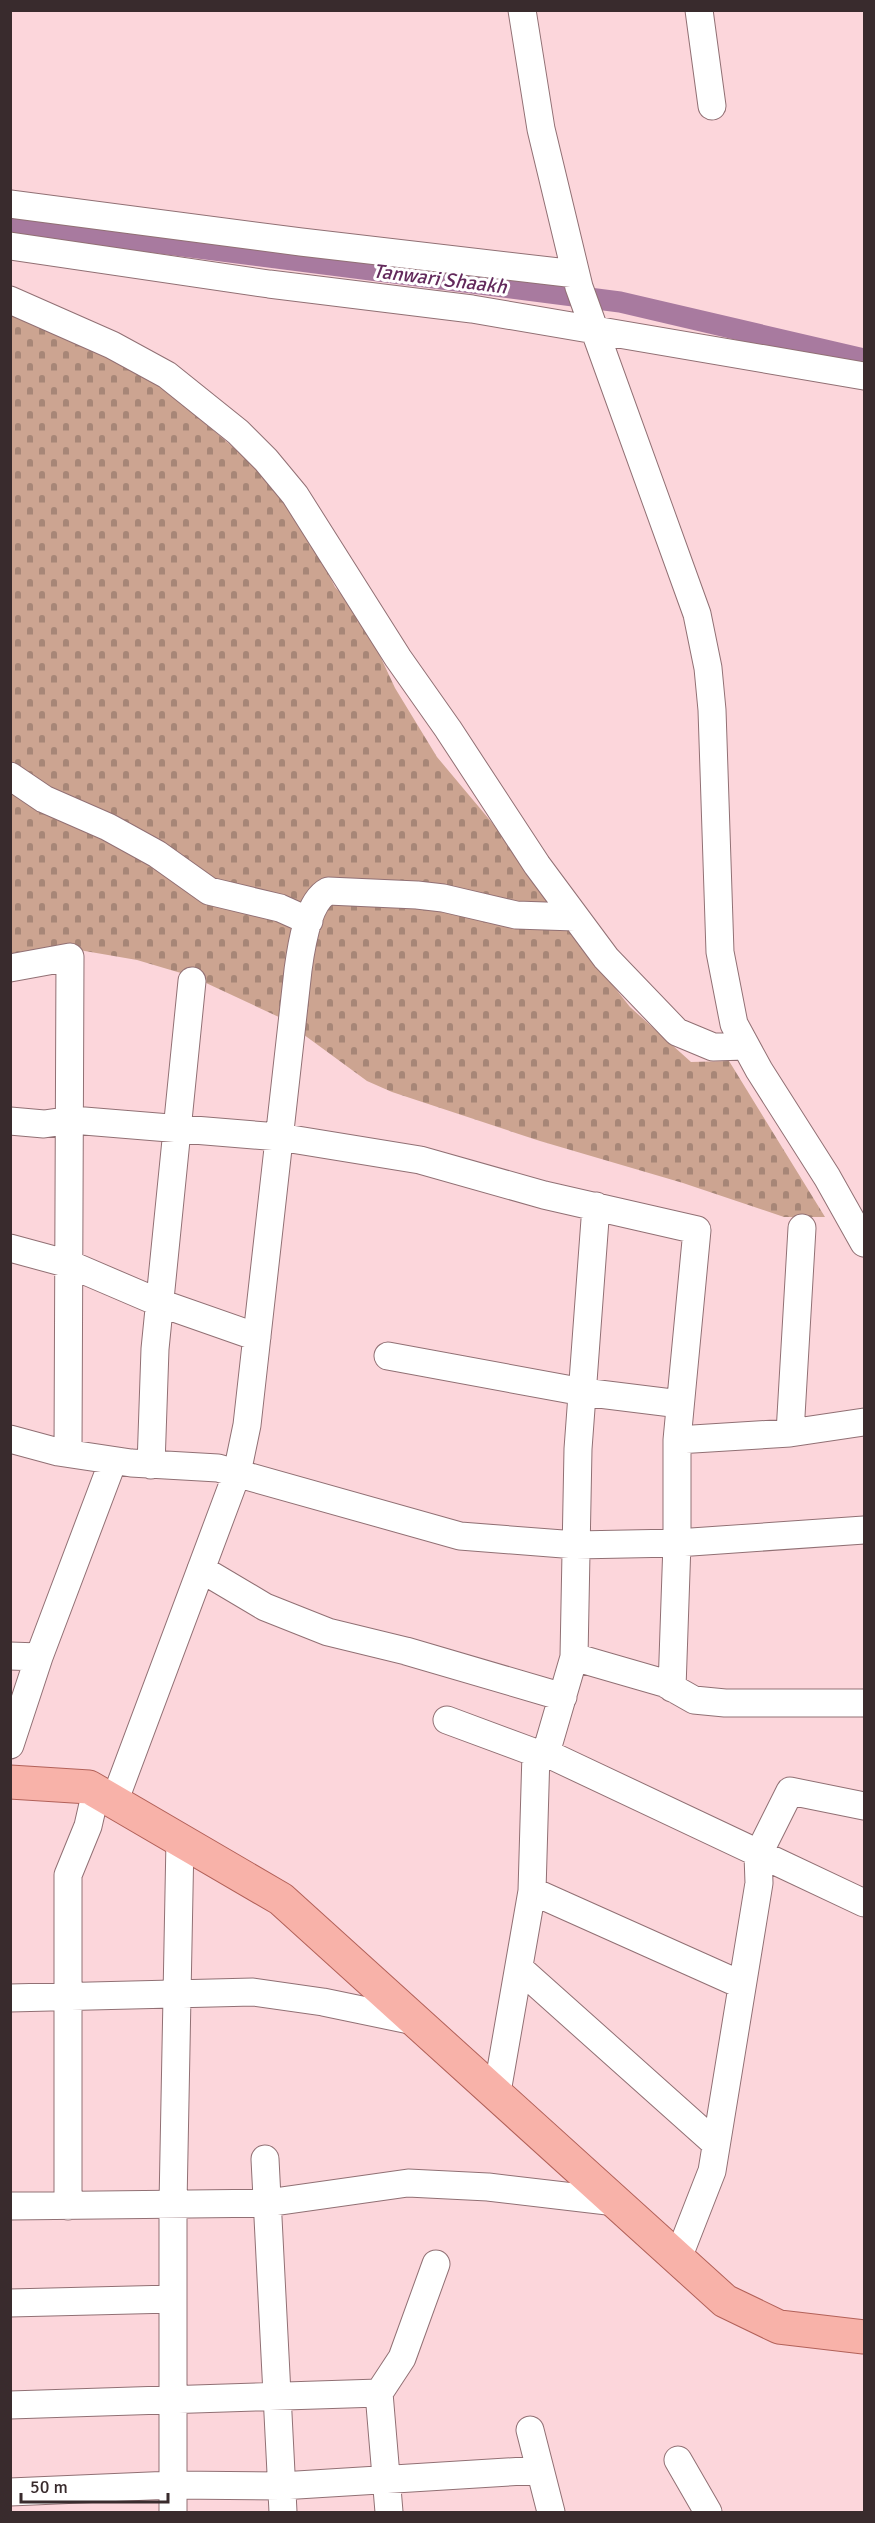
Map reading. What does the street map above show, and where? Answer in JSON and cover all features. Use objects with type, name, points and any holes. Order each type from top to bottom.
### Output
[{"type":"main road","points":[[10,1782],[89,1787],[281,1899],[497,2092],[725,2301],[779,2327],[864,2337]]},
{"type":"street","points":[[522,10],[541,129],[577,280],[697,614],[708,668],[712,710],[720,952],[734,1024],[745,1046],[827,1177],[864,1243]]},
{"type":"street","points":[[699,10],[712,106]]},
{"type":"street","points":[[10,204],[577,280]]},
{"type":"street","points":[[10,246],[269,285],[593,323],[864,376]]},
{"type":"street","points":[[10,300],[112,345],[167,375],[231,426],[266,460],[295,495],[398,658],[448,729],[537,865],[606,958],[677,1032],[713,1047],[745,1046]]},
{"type":"street","points":[[10,776],[44,799],[108,827],[157,854],[209,891],[280,908],[309,921]]},
{"type":"street","points":[[68,2206],[70,1997],[68,1875],[88,1826],[105,1796],[201,1569],[237,1473],[247,1425],[304,933],[321,894],[328,891],[435,897],[516,915],[575,917]]},
{"type":"street","points":[[10,968],[70,957],[68,1453]]},
{"type":"street","points":[[151,1465],[155,1349],[192,981]]},
{"type":"street","points":[[10,1121],[44,1124],[69,1121],[279,1137],[420,1160],[544,1195],[697,1230],[676,1440],[678,1543],[672,1688]]},
{"type":"street","points":[[497,2092],[532,1891],[541,1753],[563,1697],[574,1657],[576,1545],[583,1392],[596,1206]]},
{"type":"street","points":[[789,1433],[802,1228]]},
{"type":"street","points":[[10,1248],[69,1264],[160,1303],[257,1337]]},
{"type":"street","points":[[388,1356],[583,1392],[680,1404]]},
{"type":"street","points":[[676,1440],[789,1433],[864,1422]]},
{"type":"street","points":[[10,1439],[113,1461],[218,1468],[322,1495],[380,1515],[460,1536],[576,1545],[678,1543],[864,1530]]},
{"type":"street","points":[[10,1745],[39,1658],[113,1461]]},
{"type":"street","points":[[201,1569],[265,1607],[328,1632],[406,1651],[563,1697]]},
{"type":"street","points":[[10,1656],[39,1658]]},
{"type":"street","points":[[574,1657],[672,1688],[694,1700],[725,1703],[864,1703]]},
{"type":"street","points":[[447,1720],[541,1753],[864,1903]]},
{"type":"street","points":[[678,2259],[711,2171],[759,1883],[758,1855],[790,1791],[864,1806]]},
{"type":"street","points":[[173,2512],[173,2204],[180,1840]]},
{"type":"street","points":[[532,1891],[742,1985]]},
{"type":"street","points":[[519,1968],[716,2144]]},
{"type":"street","points":[[10,1998],[177,1996],[254,1992],[323,2002],[419,2022]]},
{"type":"street","points":[[265,2159],[283,2512]]},
{"type":"street","points":[[10,2206],[267,2203],[408,2182],[488,2187],[616,2202]]},
{"type":"street","points":[[389,2512],[379,2393],[402,2358],[436,2264]]},
{"type":"street","points":[[10,2302],[173,2299]]},
{"type":"street","points":[[10,2405],[379,2393]]},
{"type":"street","points":[[530,2430],[551,2512]]},
{"type":"street","points":[[678,2460],[704,2509]]},
{"type":"street","points":[[10,2492],[59,2501],[173,2485],[281,2486],[540,2470]]},
{"type":"green space","points":[[11,306],[152,378],[268,477],[300,516],[335,587],[362,617],[395,688],[437,757],[504,837],[571,932],[630,1007],[691,1062],[729,1061],[825,1217],[784,1217],[392,1092],[367,1081],[281,1018],[191,976],[137,960],[79,950],[11,963]]},
{"type":"waterway","name":"Tanwari Shaakh","points":[[10,224],[620,302],[864,359]]}]
